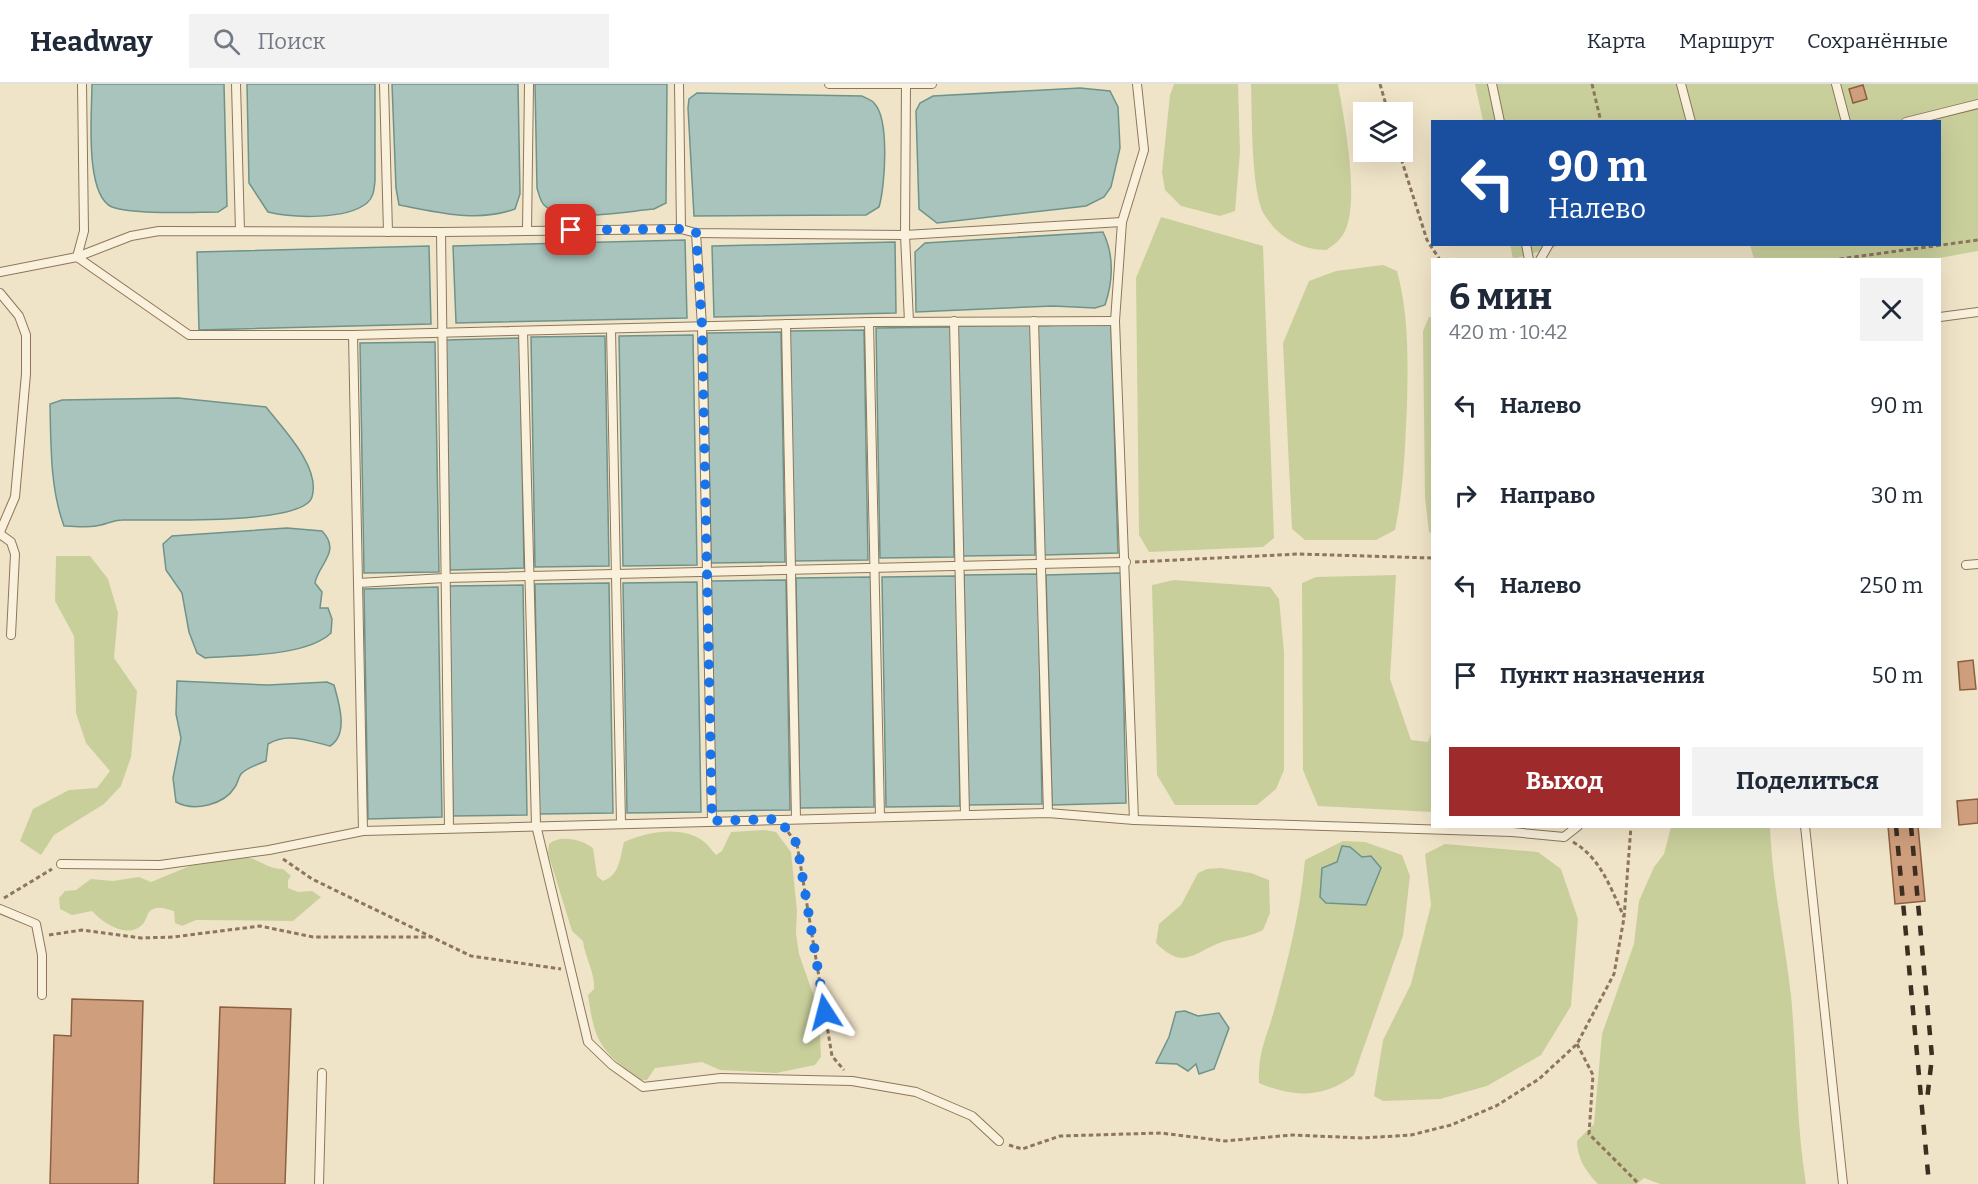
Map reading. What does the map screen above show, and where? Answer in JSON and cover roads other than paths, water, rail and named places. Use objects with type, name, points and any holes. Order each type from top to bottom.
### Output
[{"type":"lane","points":[[77,257],[84,231],[82,84]]},
{"type":"lane","points":[[236,84],[240,231]]},
{"type":"lane","points":[[384,84],[388,232]]},
{"type":"lane","points":[[527,231],[529,84]]},
{"type":"lane","points":[[679,84],[681,229]]},
{"type":"lane","points":[[829,84],[932,84]]},
{"type":"lane","points":[[906,84],[905,235],[909,322]]},
{"type":"lane","points":[[1134,820],[1126,562],[1115,321],[1122,222],[1144,150],[1137,84]]},
{"type":"lane","points":[[1491,84],[1500,120]]},
{"type":"lane","points":[[1681,84],[1690,120]]},
{"type":"lane","points":[[1836,84],[1845,120]]},
{"type":"lane","points":[[1914,120],[1978,104]]},
{"type":"lane","points":[[0,272],[77,257],[131,237],[159,231],[441,232],[681,229],[696,232],[905,235],[1122,222]]},
{"type":"lane","points":[[441,232],[449,828]]},
{"type":"lane","points":[[696,232],[702,326],[712,821]]},
{"type":"lane","points":[[77,257],[189,335],[353,335],[869,322],[1115,321]]},
{"type":"lane","points":[[0,293],[19,316],[26,335],[26,374],[15,497],[0,533],[11,542],[15,554],[11,635]]},
{"type":"lane","points":[[1941,317],[1978,312]]},
{"type":"lane","points":[[954,321],[965,815]]},
{"type":"lane","points":[[1034,321],[1048,813]]},
{"type":"lane","points":[[869,322],[880,817]]},
{"type":"lane","points":[[786,324],[796,819]]},
{"type":"lane","points":[[611,329],[621,823]]},
{"type":"lane","points":[[522,331],[536,825],[588,1042],[612,1065],[643,1086],[722,1078],[852,1081],[916,1092],[972,1116],[999,1141]]},
{"type":"lane","points":[[353,335],[363,831]]},
{"type":"lane","points":[[358,584],[445,578],[1126,562]]},
{"type":"lane","points":[[1966,566],[1978,564]]},
{"type":"lane","points":[[61,864],[160,865],[269,850],[363,831],[779,819],[1048,813],[1134,820],[1512,832],[1564,837],[1575,828]]},
{"type":"lane","points":[[1805,828],[1844,1184]]},
{"type":"lane","points":[[0,909],[36,924],[42,955],[42,995]]},
{"type":"lane","points":[[319,1184],[322,1073]]},
{"type":"water","points":[[92,84],[224,84],[227,206],[218,212],[149,212],[122,210],[112,207],[103,199],[93,170]]},
{"type":"water","points":[[247,84],[375,84],[375,181],[369,201],[358,209],[333,215],[291,216],[268,212],[249,183]]},
{"type":"water","points":[[392,84],[518,84],[520,194],[515,209],[471,216],[399,205],[396,188]]},
{"type":"water","points":[[535,84],[667,84],[666,203],[654,209],[596,215],[565,214],[553,211],[544,205],[537,188]]},
{"type":"water","points":[[1080,88],[1110,91],[1118,107],[1120,148],[1111,187],[1104,197],[1086,206],[937,223],[919,209],[916,111],[920,103],[933,96]]},
{"type":"water","points":[[697,93],[862,96],[872,101],[879,111],[884,138],[883,185],[879,207],[866,215],[694,216],[688,108],[689,99]]},
{"type":"water","points":[[1103,232],[1111,259],[1110,287],[1105,305],[1095,308],[1053,306],[916,312],[915,252],[925,243]]},
{"type":"water","points":[[685,240],[687,318],[456,323],[453,246]]},
{"type":"water","points":[[895,242],[896,313],[714,317],[712,246]]},
{"type":"water","points":[[429,246],[431,324],[199,330],[197,252]]},
{"type":"water","points":[[1111,323],[1118,553],[1044,555],[1037,326]]},
{"type":"water","points":[[1031,325],[1035,555],[961,556],[957,326]]},
{"type":"water","points":[[951,327],[954,557],[880,558],[876,328]]},
{"type":"water","points":[[864,330],[868,560],[794,561],[790,331]]},
{"type":"water","points":[[781,332],[785,562],[711,563],[707,333]]},
{"type":"water","points":[[693,335],[697,565],[623,566],[619,336]]},
{"type":"water","points":[[605,336],[609,566],[535,567],[531,337]]},
{"type":"water","points":[[520,338],[524,568],[450,570],[446,340]]},
{"type":"water","points":[[435,342],[439,572],[364,573],[360,343]]},
{"type":"water","points":[[178,398],[266,407],[306,461],[313,485],[312,497],[303,506],[283,513],[256,517],[122,520],[92,527],[64,526],[54,482],[50,404],[62,400]]},
{"type":"water","points":[[287,528],[322,531],[328,538],[329,552],[315,583],[322,592],[320,608],[328,608],[332,619],[331,633],[320,641],[289,651],[205,658],[197,653],[189,632],[182,593],[166,570],[163,544],[172,536]]},
{"type":"water","points":[[1121,573],[1126,803],[1052,805],[1046,575]]},
{"type":"water","points":[[1038,574],[1042,804],[968,805],[964,575]]},
{"type":"water","points":[[956,576],[960,806],[886,807],[882,577]]},
{"type":"water","points":[[871,577],[874,807],[800,808],[796,578]]},
{"type":"water","points":[[786,580],[790,810],[715,811],[711,581]]},
{"type":"water","points":[[697,582],[701,812],[627,813],[623,583]]},
{"type":"water","points":[[609,583],[613,813],[539,814],[535,584]]},
{"type":"water","points":[[523,585],[527,815],[453,816],[449,586]]},
{"type":"water","points":[[438,587],[442,817],[368,819],[364,589]]},
{"type":"water","points":[[177,681],[268,685],[327,682],[334,685],[338,700],[341,718],[339,734],[330,746],[291,738],[276,740],[268,744],[266,761],[243,772],[235,787],[224,798],[208,805],[183,805],[176,802],[173,778],[181,738],[176,714]]},
{"type":"water","points":[[1342,846],[1350,847],[1362,857],[1371,856],[1381,868],[1366,905],[1326,903],[1320,897],[1322,868],[1337,862]]},
{"type":"water","points":[[1185,1011],[1198,1016],[1219,1013],[1229,1028],[1214,1069],[1199,1074],[1196,1064],[1188,1071],[1177,1064],[1156,1063],[1169,1037],[1176,1012]]},
{"type":"railway","points":[[1896,828],[1929,1184]]},
{"type":"railway","points":[[1911,828],[1932,1057],[1927,1100]]}]
